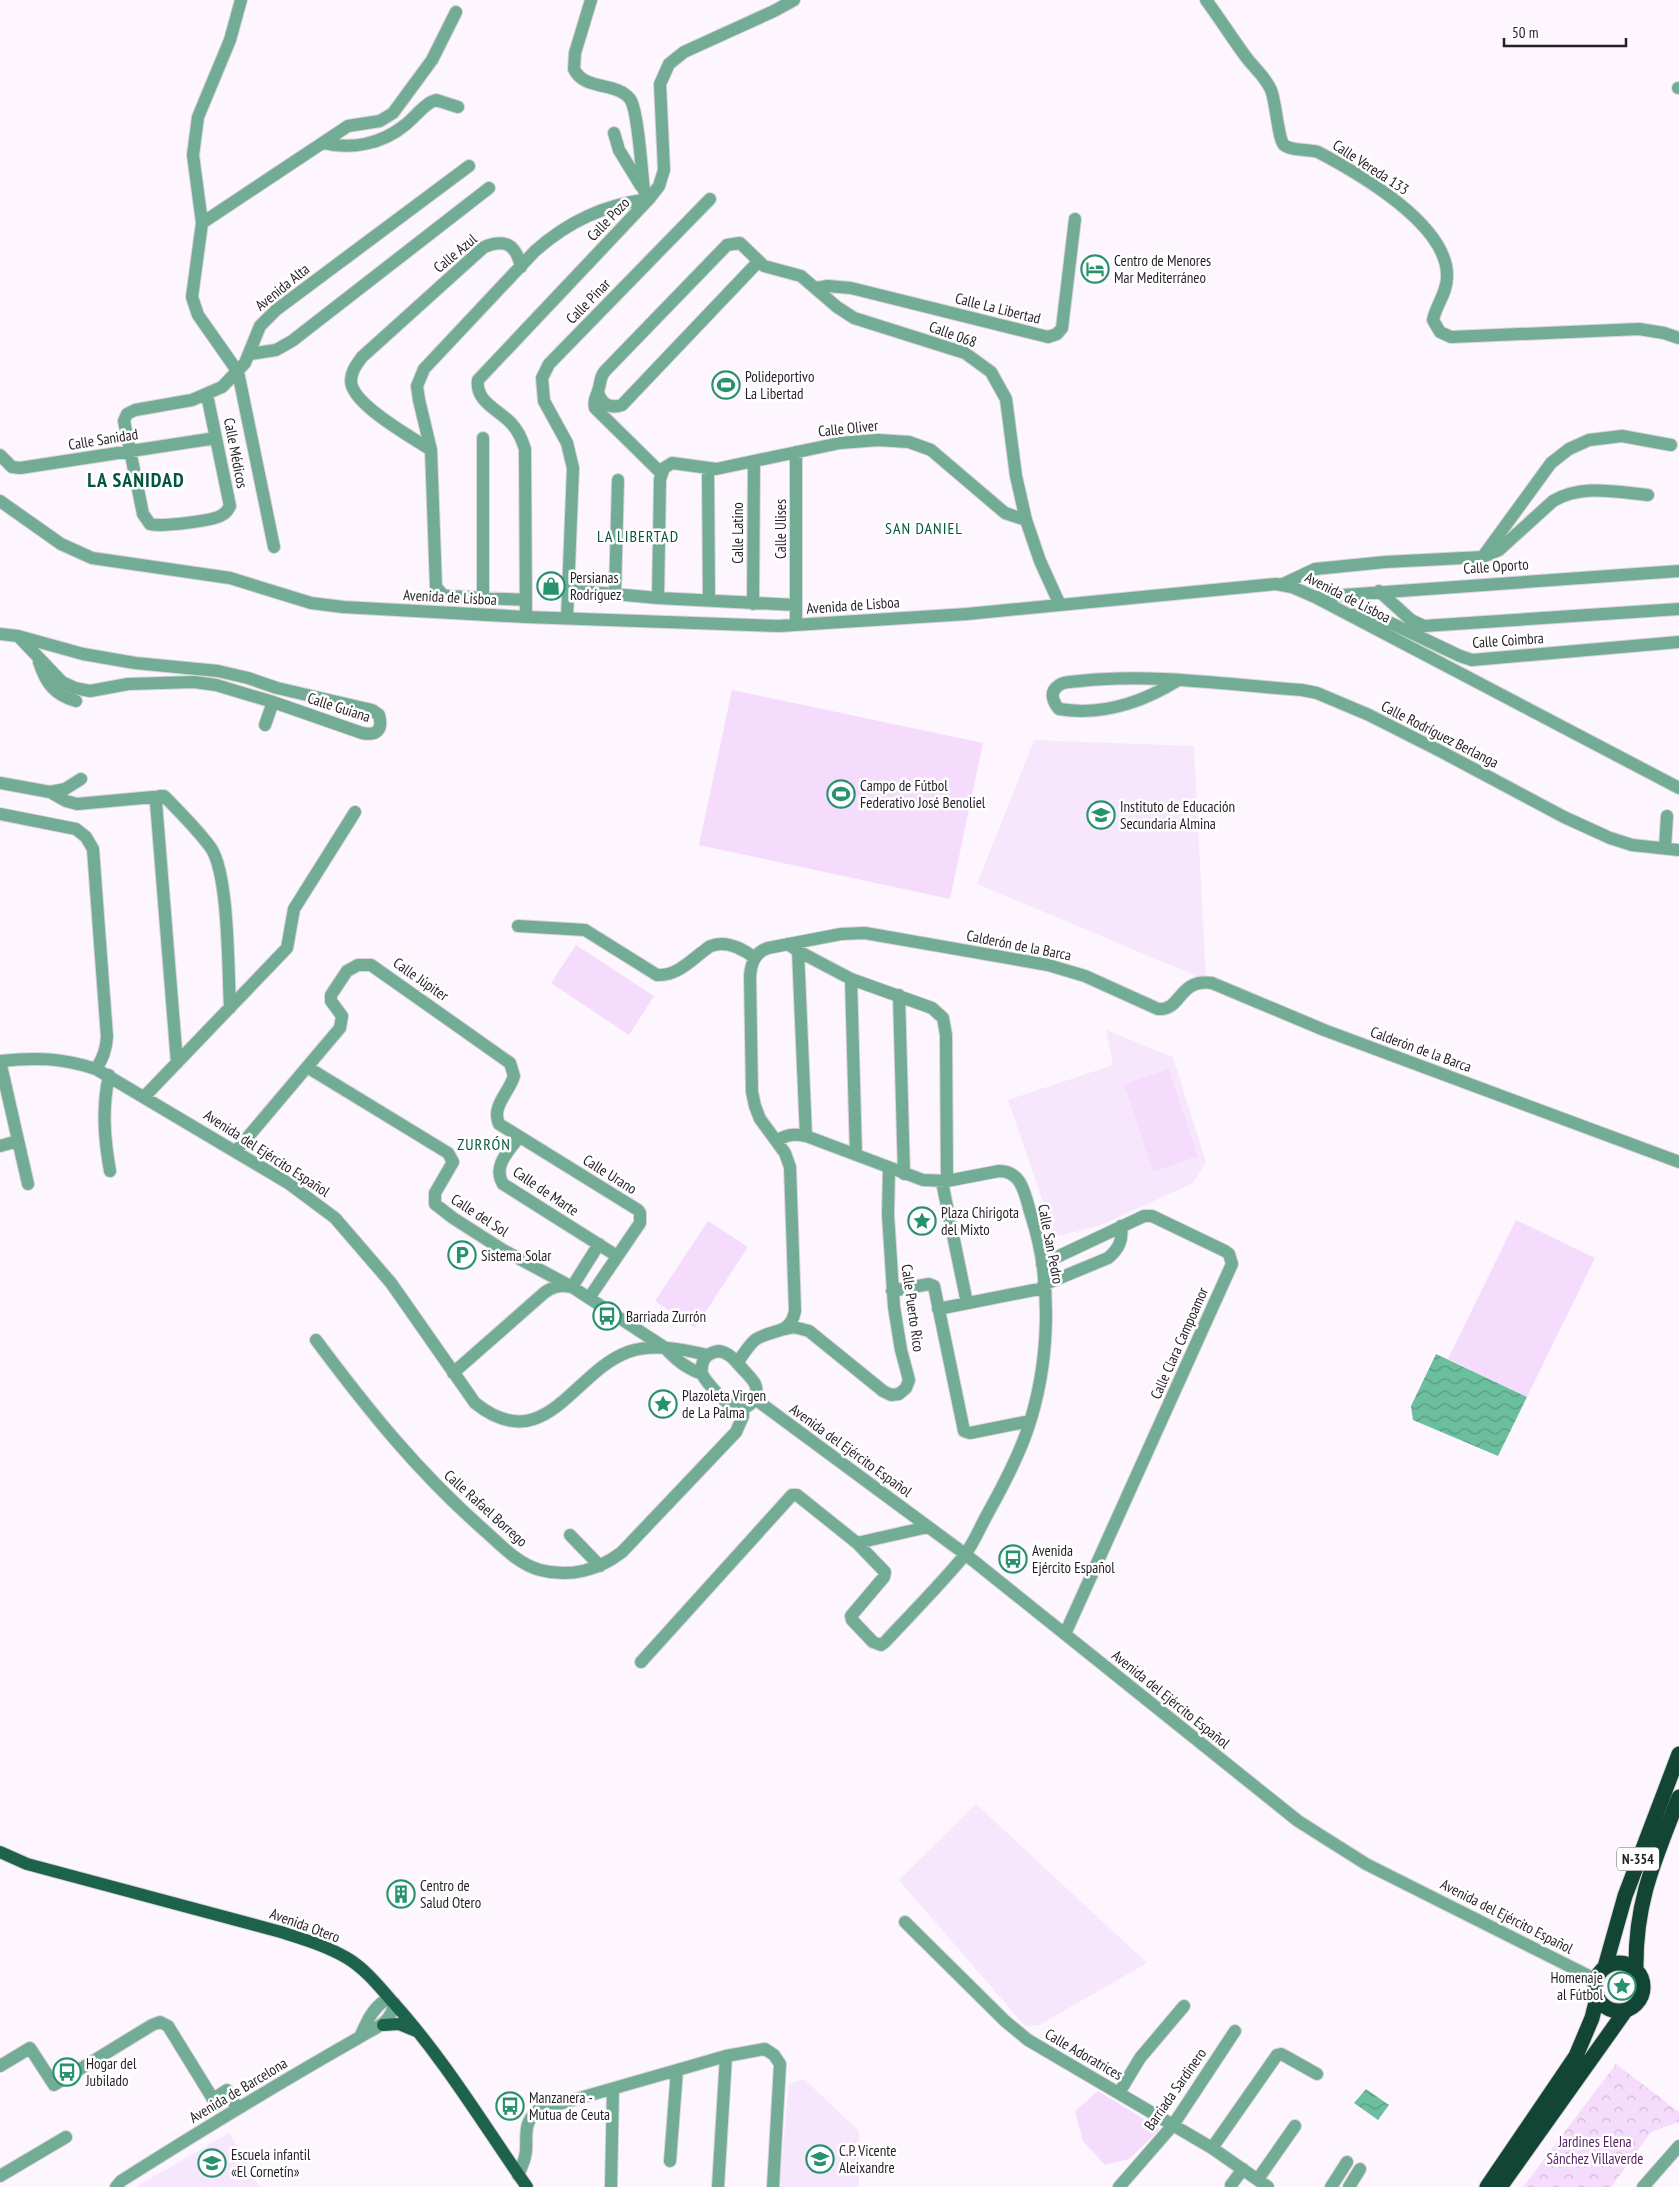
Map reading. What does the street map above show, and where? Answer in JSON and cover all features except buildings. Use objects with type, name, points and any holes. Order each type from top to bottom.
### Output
[{"type":"highway","name":"N-354","points":[[1595,1979],[1605,1967],[1625,1896],[1679,1754]]},
{"type":"highway","name":"N-354","points":[[1500,2187],[1626,2010],[1638,2002],[1643,1989],[1640,1974],[1636,1969],[1637,1925],[1643,1891],[1679,1797]]},
{"type":"highway","points":[[1605,1967],[1620,1962],[1636,1969]]},
{"type":"highway","points":[[1487,2187],[1576,2056],[1592,2018],[1597,1998],[1594,1986],[1595,1979]]},
{"type":"highway","points":[[1597,1998],[1609,2009],[1626,2010]]},
{"type":"main road","name":"Avenida Otero","points":[[0,1852],[27,1864],[281,1932],[319,1944],[348,1959],[370,1977],[417,2031],[442,2063],[527,2187]]},
{"type":"main road","points":[[383,2025],[399,2024],[417,2031]]},
{"type":"street","points":[[240,0],[230,40],[198,117],[195,129],[194,169],[200,196],[202,223],[192,297],[198,315],[238,372],[274,547]]},
{"type":"street","points":[[591,0],[575,53],[574,69],[584,80],[617,90],[631,100],[647,195]]},
{"type":"street","name":"Calle Pozo","points":[[526,600],[525,449],[510,422],[482,398],[478,390],[478,380],[647,195],[659,186],[664,170],[660,84],[669,64],[684,52],[794,0]]},
{"type":"street","name":"Calle Vereda 133","points":[[1206,0],[1247,59],[1266,79],[1276,104],[1279,135],[1284,144],[1322,154],[1399,202],[1438,244],[1444,254],[1448,278],[1446,289],[1433,320],[1440,332],[1452,337],[1639,329],[1664,333],[1679,338]]},
{"type":"street","points":[[202,223],[348,126],[380,121],[393,113],[432,60],[456,12]]},
{"type":"street","points":[[323,142],[346,147],[369,144],[403,127],[431,102],[436,100],[458,107]]},
{"type":"street","points":[[614,133],[623,159],[647,195]]},
{"type":"street","name":"Avenida Alta","points":[[131,451],[124,421],[127,414],[135,410],[208,395],[222,387],[238,372],[250,354],[260,326],[276,310],[469,166]]},
{"type":"street","points":[[250,354],[276,350],[292,341],[489,188]]},
{"type":"street","points":[[526,617],[526,600],[443,595],[436,587],[431,450],[417,386],[424,369],[520,267],[551,237],[581,218],[607,207],[647,195]]},
{"type":"street","name":"Calle Pinar","points":[[567,618],[570,590],[572,459],[567,443],[544,401],[541,389],[542,378],[549,364],[710,199]]},
{"type":"street","name":"Calle La Libertad","points":[[816,288],[828,286],[851,288],[1048,337],[1053,336],[1062,328],[1075,219]]},
{"type":"street","name":"Calle Azul","points":[[431,450],[368,407],[352,390],[353,370],[362,357],[484,247],[496,242],[509,245],[517,253],[520,267]]},
{"type":"street","name":"Calle 068","points":[[598,392],[599,381],[605,371],[696,276],[731,243],[740,243],[758,262],[770,268],[801,276],[845,313],[854,318],[966,353],[990,372],[997,380],[1006,399],[1016,476],[1026,520],[1040,561],[1060,605]]},
{"type":"street","points":[[598,392],[602,402],[607,405],[612,407],[622,405],[758,262]]},
{"type":"street","points":[[598,392],[594,399],[595,408],[660,476],[658,598]]},
{"type":"street","name":"Calle Médicos","points":[[131,451],[143,514],[146,519],[156,526],[221,516],[230,506],[208,395]]},
{"type":"street","points":[[1483,557],[1551,463],[1569,449],[1589,440],[1622,436],[1671,445]]},
{"type":"street","name":"Calle Sanidad","points":[[0,455],[12,467],[20,468],[216,438]]},
{"type":"street","points":[[483,438],[483,598]]},
{"type":"street","name":"Calle Oliver","points":[[660,476],[668,464],[676,462],[708,469],[728,468],[818,446],[859,440],[897,441],[921,445],[941,456],[1004,513],[1026,520]]},
{"type":"street","name":"Calle Ulises","points":[[796,452],[796,625]]},
{"type":"street","name":"Calle Latino","points":[[753,604],[754,462]]},
{"type":"street","points":[[708,469],[709,601]]},
{"type":"street","points":[[615,594],[618,480]]},
{"type":"street","points":[[1281,585],[1315,569],[1385,562],[1483,557],[1498,550],[1553,501],[1562,496],[1590,490],[1648,495]]},
{"type":"street","name":"Avenida de Lisboa","points":[[0,501],[61,544],[92,558],[230,578],[328,606],[526,617],[766,626],[967,614],[1281,585],[1315,597],[1679,788]]},
{"type":"street","name":"Calle Oporto","points":[[1315,597],[1679,571]]},
{"type":"street","points":[[570,590],[658,598],[796,605]]},
{"type":"street","points":[[1379,591],[1411,620],[1424,626],[1679,609]]},
{"type":"street","name":"Calle Coimbra","points":[[1350,615],[1369,614],[1378,617],[1472,660],[1679,642]]},
{"type":"street","name":"Calle Guiana","points":[[0,634],[18,636],[84,654],[135,663],[210,670],[248,678],[277,688],[372,710],[379,714],[381,723],[378,731],[370,735],[273,702],[216,685],[194,682],[165,681],[128,684],[90,691],[75,688],[62,682],[18,636]]},
{"type":"street","points":[[36,654],[44,678],[52,689],[62,697],[76,701]]},
{"type":"street","name":"Calle Rodríguez Berlanga","points":[[1177,681],[1143,699],[1114,708],[1091,711],[1068,710],[1059,709],[1053,702],[1052,693],[1058,686],[1066,682],[1103,678],[1140,678],[1177,681],[1318,693],[1434,748],[1610,838],[1632,845],[1679,850]]},
{"type":"street","points":[[265,725],[273,702]]},
{"type":"street","points":[[50,792],[65,789],[81,779]]},
{"type":"street","points":[[0,783],[50,792],[76,804],[164,796],[211,848],[217,860],[223,886],[230,1008]]},
{"type":"street","points":[[160,796],[156,802],[177,1063]]},
{"type":"street","points":[[145,1096],[287,948],[294,908],[354,812]]},
{"type":"street","points":[[0,814],[76,829],[86,837],[93,849],[107,1037],[103,1059],[96,1068]]},
{"type":"street","points":[[1665,848],[1667,816]]},
{"type":"street","points":[[518,926],[585,930],[657,975],[668,976],[711,946],[728,945],[743,948],[755,958],[750,976],[752,1092],[760,1119],[786,1152],[790,1167],[793,1320],[788,1327],[753,1342],[737,1363],[756,1385],[757,1392],[755,1399],[750,1405],[743,1408],[729,1404],[702,1374],[702,1361],[707,1355]]},
{"type":"street","name":"Calderón de la Barca","points":[[755,958],[762,949],[793,948],[842,934],[866,933],[1048,965],[1085,976],[1158,1009],[1166,1010],[1172,1006],[1188,987],[1193,984],[1202,982],[1212,984],[1332,1033],[1679,1162]]},
{"type":"street","points":[[793,948],[851,979],[932,1008],[943,1018],[946,1026],[945,1182],[968,1303]]},
{"type":"street","points":[[793,948],[806,1136]]},
{"type":"street","name":"Calle Júpiter","points":[[236,1151],[340,1028],[343,1022],[342,1016],[331,1001],[331,995],[347,971],[358,965],[371,965],[510,1063],[514,1076],[496,1109],[496,1117],[499,1124],[519,1137]]},
{"type":"street","points":[[851,979],[856,1155]]},
{"type":"street","points":[[899,995],[904,1174]]},
{"type":"street","name":"Avenida del Ejército Español","points":[[0,1061],[51,1058],[96,1068],[288,1183],[335,1218],[391,1283],[475,1403],[489,1414],[505,1421],[522,1422],[539,1417],[571,1396],[610,1360],[628,1352],[664,1347],[707,1355],[719,1350],[726,1352],[737,1363]]},
{"type":"street","points":[[0,1061],[28,1184]]},
{"type":"street","name":"Calle del Sol","points":[[307,1066],[452,1157],[451,1166],[433,1198],[438,1208],[503,1250],[572,1287]]},
{"type":"street","points":[[109,1075],[104,1099],[104,1123],[110,1171]]},
{"type":"street","name":"Calle San Pedro","points":[[778,1140],[786,1135],[806,1136],[922,1180],[945,1182],[999,1172],[1008,1171],[1015,1174],[1020,1181],[1033,1222],[1042,1264],[1045,1320],[1043,1355],[1030,1422],[1004,1484],[965,1554],[885,1642],[877,1644],[852,1620],[851,1616],[884,1577],[885,1572],[857,1543]]},
{"type":"street","name":"Calle de Marte","points":[[519,1137],[498,1169],[499,1177],[503,1184],[617,1256]]},
{"type":"street","name":"Calle Urano","points":[[519,1137],[638,1210],[641,1218],[640,1223],[589,1298]]},
{"type":"street","points":[[0,1146],[18,1141]]},
{"type":"street","name":"Calle Puerto Rico","points":[[779,1331],[794,1328],[809,1330],[883,1391],[891,1395],[900,1394],[906,1388],[909,1380],[896,1329],[892,1291],[888,1214],[889,1168]]},
{"type":"street","name":"Calle Clara Campoamor","points":[[1042,1264],[1144,1216],[1152,1216],[1225,1251],[1229,1254],[1232,1264],[1064,1634]]},
{"type":"street","points":[[938,1309],[1044,1286],[1108,1258],[1120,1244],[1122,1236],[1121,1226]]},
{"type":"street","points":[[453,1372],[551,1288],[559,1285],[572,1287],[599,1244]]},
{"type":"street","points":[[892,1291],[931,1284],[934,1286],[964,1432],[970,1433],[1030,1422]]},
{"type":"street","name":"Avenida del Ejército Español","points":[[572,1287],[664,1347],[675,1359],[688,1368],[702,1374]]},
{"type":"street","name":"Calle Rafael Borrego","points":[[316,1340],[402,1449],[451,1501],[521,1562],[540,1570],[560,1573],[580,1572],[600,1566],[622,1552],[736,1432],[743,1416],[743,1408]]},
{"type":"street","name":"Avenida del Ejército Español","points":[[755,1399],[965,1554],[1266,1797],[1332,1844],[1366,1864],[1595,1979]]},
{"type":"street","points":[[641,1662],[792,1495],[797,1495],[857,1543],[928,1527]]},
{"type":"street","points":[[570,1535],[600,1566]]},
{"type":"street","name":"Calle Adoratrices","points":[[905,1922],[1022,2036],[1212,2148],[1263,2183]]},
{"type":"street","points":[[360,2037],[370,2016],[379,2004],[386,2000],[394,2003],[391,2017],[383,2025]]},
{"type":"street","points":[[1119,2093],[1140,2058],[1184,2006]]},
{"type":"street","points":[[0,2066],[30,2048],[54,2085],[152,2025],[160,2022],[168,2026],[213,2099],[227,2090],[237,2108]]},
{"type":"street","name":"Avenida de Barcelona","points":[[116,2187],[122,2180],[237,2108],[383,2025]]},
{"type":"street","name":"Barriada Sardinero","points":[[1119,2187],[1173,2125],[1235,2031]]},
{"type":"street","points":[[518,2175],[526,2152],[526,2126],[530,2117],[538,2110],[726,2056],[765,2049],[774,2055],[780,2064],[773,2187]]},
{"type":"street","points":[[1212,2148],[1277,2055],[1281,2054],[1317,2074]]},
{"type":"street","points":[[718,2187],[726,2056]]},
{"type":"street","points":[[670,2161],[677,2070]]},
{"type":"street","points":[[610,2187],[613,2089]]},
{"type":"street","points":[[1263,2183],[1295,2126]]},
{"type":"street","points":[[0,2176],[66,2137]]},
{"type":"street","points":[[1644,2187],[1679,2146]]},
{"type":"street","points":[[1331,2187],[1347,2162]]},
{"type":"street","points":[[1231,2185],[1243,2168]]},
{"type":"street","points":[[1349,2187],[1360,2169]]},
{"type":"shaded area","name":"Instituto de Educación Secundaria Almina","points":[[1034,740],[1194,746],[1206,980],[977,884]]},
{"type":"shaded area","points":[[1106,1030],[1173,1057],[1206,1162],[1193,1183],[1099,1226],[1055,1237],[1008,1100],[1113,1065]]},
{"type":"shaded area","points":[[976,1804],[1147,1963],[1039,2025],[1025,2026],[899,1880]]},
{"type":"shaded area","name":"C.P. Vicente Aleixandre","points":[[804,2079],[859,2131],[859,2187],[779,2187],[789,2084]]},
{"type":"shaded area","name":"Escuela infantil «El Cornetín»","points":[[229,2133],[260,2187],[137,2187],[139,2185]]},
{"type":"green space","name":"Campo de Fútbol Federativo José Benoliel","points":[[732,690],[983,743],[950,899],[699,845]]},
{"type":"green space","points":[[576,945],[654,996],[629,1035],[551,983]]},
{"type":"green space","points":[[1169,1069],[1198,1156],[1153,1172],[1124,1084]]},
{"type":"green space","points":[[1516,1220],[1595,1258],[1527,1397],[1448,1359]]},
{"type":"green space","points":[[708,1221],[748,1247],[695,1328],[655,1301]]},
{"type":"green space","name":"Jardines Elena Sánchez Villaverde","points":[[1616,2064],[1679,2112],[1679,2122],[1651,2132],[1611,2187],[1523,2187]]},
{"type":"green space","points":[[1098,2091],[1160,2129],[1129,2159],[1105,2165],[1083,2141],[1075,2111]]},
{"type":"water","points":[[1436,1354],[1527,1397],[1498,1456],[1413,1420],[1411,1406]]},
{"type":"water","points":[[1366,2089],[1389,2105],[1378,2120],[1354,2103]]},
{"type":"place","name":"Centro de Menores Mar Mediterráneo","points":[[1095,269]]},
{"type":"place","name":"Polideportivo La Libertad","points":[[726,385]]},
{"type":"place","name":"Persianas Rodríguez","points":[[551,586]]},
{"type":"place","name":"Campo de Fútbol Federativo José Benoliel","points":[[841,794]]},
{"type":"place","name":"Instituto de Educación Secundaria Almina","points":[[1101,815]]},
{"type":"place","name":"Plaza Chirigota del Mixto","points":[[922,1221]]},
{"type":"place","name":"Sistema Solar","points":[[462,1255]]},
{"type":"place","name":"Barriada Zurrón","points":[[607,1316]]},
{"type":"place","name":"Plazoleta Virgen de La Palma","points":[[663,1404]]},
{"type":"place","name":"Avenida Ejército Español","points":[[1013,1559]]},
{"type":"place","name":"Centro de Salud Otero","points":[[401,1894]]},
{"type":"place","name":"Homenaje al Fútbol","points":[[1622,1986]]},
{"type":"place","name":"Hogar del Jubilado","points":[[67,2072]]},
{"type":"place","name":"Manzanera - Mutua de Ceuta","points":[[510,2106]]},
{"type":"place","name":"C.P. Vicente Aleixandre","points":[[820,2159]]},
{"type":"place","name":"Escuela infantil «El Cornetín»","points":[[212,2163]]},
{"type":"district","name":"LA SANIDAD","points":[[136,480]]},
{"type":"district","name":"SAN DANIEL","points":[[924,528]]},
{"type":"district","name":"LA LIBERTAD","points":[[638,536]]},
{"type":"district","name":"ZURRÓN","points":[[484,1144]]}]
